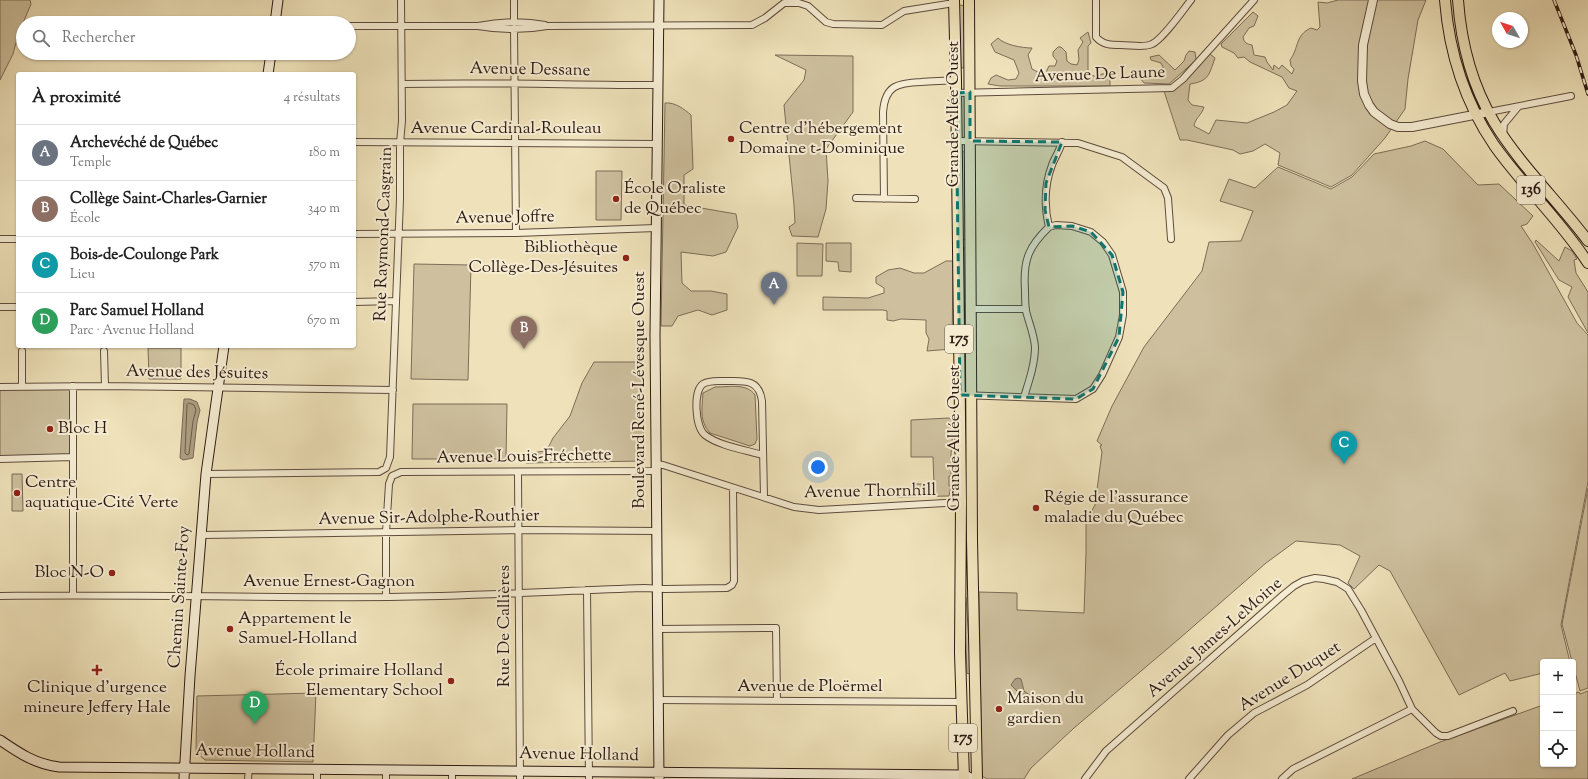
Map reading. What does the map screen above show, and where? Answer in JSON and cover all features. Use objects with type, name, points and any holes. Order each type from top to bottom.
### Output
[{"type":"main road","points":[[276,16],[278,0]]},
{"type":"main road","name":"Boulevard René-Lévesque Ouest","points":[[659,0],[655,336],[659,775]]},
{"type":"main road","name":"Grande Allée Ouest","points":[[967,778],[960,653],[971,395],[969,0]]},
{"type":"main road","name":"136","points":[[1445,0],[1446,18],[1455,56],[1476,114],[1501,154],[1564,229],[1588,263]]},
{"type":"main road","name":"136","points":[[1458,0],[1465,49],[1481,96],[1489,112],[1504,136],[1588,241]]},
{"type":"main road","name":"Grande Allée Ouest","points":[[954,1],[960,395],[966,502],[977,779]]},
{"type":"main road","points":[[268,72],[270,60]]},
{"type":"main road","points":[[958,244],[971,244]]},
{"type":"main road","name":"Chemin Sainte-Foy","points":[[184,779],[190,676],[206,474],[224,348]]},
{"type":"main road","name":"Avenue Holland","points":[[0,740],[28,759],[48,765],[100,768],[317,769],[386,774],[967,778]]},
{"type":"street","name":"Rue Raymond-Casgrain","points":[[206,474],[379,472],[386,468],[390,457],[400,143],[402,121],[401,0]]},
{"type":"street","points":[[514,0],[516,233]]},
{"type":"street","points":[[1096,0],[1096,37],[1102,43],[1111,45],[1143,46],[1153,44],[1165,33],[1191,0]]},
{"type":"street","name":"Avenue De Laune","points":[[956,93],[1172,88],[1184,79],[1254,0]]},
{"type":"street","points":[[1373,0],[1363,45],[1362,81],[1364,94],[1369,106],[1374,112],[1390,124],[1398,127],[1412,126],[1571,96]]},
{"type":"street","points":[[356,26],[478,26],[492,28],[514,26],[535,28],[547,26],[752,25],[765,18],[784,3],[799,3],[808,6],[826,22],[833,24],[882,25],[904,11],[954,1]]},
{"type":"street","points":[[884,199],[883,112],[887,95],[893,88],[902,83],[956,80]]},
{"type":"street","name":"Avenue Dessane","points":[[402,84],[464,83],[514,85],[658,85]]},
{"type":"street","points":[[1504,136],[1504,124],[1518,107]]},
{"type":"street","points":[[957,141],[1078,143],[1122,157],[1164,188],[1168,198],[1171,239]]},
{"type":"street","name":"Avenue Cardinal-Rouleau","points":[[356,142],[657,144]]},
{"type":"street","points":[[1049,227],[1045,210],[1046,184],[1062,142]]},
{"type":"street","points":[[856,198],[915,199]]},
{"type":"street","points":[[960,395],[1076,399],[1093,389],[1102,375],[1118,337],[1123,315],[1123,292],[1112,255],[1103,242],[1091,232],[1072,226],[1056,225],[1049,227],[1034,243],[1029,251],[1024,266],[1026,309],[1032,329],[1035,347],[1033,367],[1024,397]]},
{"type":"street","name":"Avenue Joffre","points":[[356,234],[516,233],[656,228]]},
{"type":"street","points":[[0,239],[16,239]]},
{"type":"street","points":[[356,302],[396,301]]},
{"type":"street","points":[[0,307],[16,307]]},
{"type":"street","points":[[971,309],[1026,309]]},
{"type":"street","points":[[22,351],[22,387]]},
{"type":"street","points":[[104,351],[105,386]]},
{"type":"street","points":[[763,455],[718,441],[704,434],[699,428],[697,410],[699,389],[703,384],[714,381],[745,380],[758,388],[762,401],[764,497]]},
{"type":"street","points":[[73,386],[73,595]]},
{"type":"street","name":"Avenue des Jésuites","points":[[0,387],[105,386],[393,390]]},
{"type":"street","points":[[0,459],[73,458]]},
{"type":"street","name":"Avenue Thornhill","points":[[656,468],[664,466],[794,507],[819,510],[966,502]]},
{"type":"street","name":"Avenue Louis-Fréchette","points":[[386,532],[389,484],[392,476],[401,472],[518,472],[656,468]]},
{"type":"street","name":"Rue De Callières","points":[[518,472],[520,775]]},
{"type":"street","name":"Avenue Ernest-Gagnon","points":[[0,596],[386,597],[587,590],[727,588],[732,585],[734,581],[734,488]]},
{"type":"street","name":"Avenue Sir-Adolphe-Routhier","points":[[201,535],[386,532],[657,531]]},
{"type":"street","points":[[386,532],[386,597]]},
{"type":"street","name":"Avenue James-LeMoine","points":[[1085,779],[1106,752],[1283,595],[1299,584],[1315,578],[1337,582],[1348,589],[1355,598],[1400,681],[1412,709],[1436,733],[1441,736],[1448,736],[1513,711]]},
{"type":"street","points":[[587,590],[589,775]]},
{"type":"street","points":[[658,629],[776,628],[777,701]]},
{"type":"street","name":"Avenue Duquet","points":[[1189,779],[1228,735],[1254,713],[1307,685],[1376,638]]},
{"type":"street","name":"Avenue de Ploërmel","points":[[658,700],[962,702]]},
{"type":"street","points":[[1282,779],[1293,769],[1412,709]]},
{"type":"street","points":[[248,779],[249,768]]},
{"type":"street","points":[[317,769],[317,779]]},
{"type":"highlighted area","points":[[970,92],[970,141],[1062,142],[1046,183],[1045,210],[1049,227],[1072,226],[1091,232],[1112,255],[1123,292],[1119,337],[1093,389],[1076,399],[960,395],[956,93]]},
{"type":"shaded area","points":[[0,0],[30,0],[31,4],[26,16],[16,16],[16,43],[13,54],[0,80]]},
{"type":"shaded area","points":[[1338,0],[1426,0],[1418,20],[1408,79],[1405,109],[1385,138],[1352,175],[1331,187],[1278,165],[1280,153],[1265,144],[1253,151],[1240,154],[1233,150],[1187,140],[1180,140],[1164,91],[1175,88],[1210,54],[1215,58],[1209,73],[1205,79],[1190,84],[1188,100],[1192,105],[1204,107],[1194,126],[1209,134],[1216,120],[1247,123],[1287,105],[1297,91],[1289,88],[1282,77],[1250,62],[1244,57],[1238,58],[1234,53],[1222,47],[1221,44],[1253,12],[1258,16],[1254,26],[1249,28],[1243,37],[1244,41],[1247,44],[1252,45],[1254,55],[1265,57],[1273,70],[1274,65],[1279,69],[1282,65],[1292,74],[1294,69],[1291,66],[1290,60],[1302,34],[1311,28],[1317,30],[1320,27],[1318,2],[1327,3]]},
{"type":"shaded area","points":[[959,6],[964,6],[965,66],[963,68],[961,68]]},
{"type":"shaded area","points":[[1088,32],[1091,43],[1088,46],[1088,73],[1096,77],[1102,74],[1110,74],[1110,86],[1000,86],[988,84],[991,78],[996,75],[1008,80],[1016,79],[1019,73],[1014,60],[995,52],[991,44],[998,38],[1005,43],[1014,46],[1032,48],[1028,55],[1032,69],[1046,76],[1049,66],[1055,66],[1057,61],[1053,56],[1053,52],[1058,47],[1061,47],[1066,52],[1067,61],[1071,64],[1077,65],[1079,60],[1078,50],[1083,42],[1080,38]]},
{"type":"shaded area","points":[[1189,51],[1195,52],[1196,60],[1169,84],[1144,83],[1140,78],[1148,76],[1158,77],[1159,74],[1163,72],[1161,63],[1151,60],[1150,57],[1159,55],[1175,70],[1184,61]]},
{"type":"shaded area","points":[[775,55],[853,56],[853,112],[826,149],[828,181],[826,209],[818,237],[792,236],[789,227],[795,223],[784,105],[804,80],[806,70]]},
{"type":"shaded area","points":[[665,103],[676,105],[691,115],[693,169],[684,175],[684,205],[736,214],[738,227],[726,252],[713,256],[681,252],[682,283],[691,291],[711,291],[727,294],[727,310],[712,315],[698,310],[678,316],[672,326],[661,326]]},
{"type":"shaded area","points":[[1425,141],[1443,149],[1478,185],[1499,184],[1533,216],[1527,224],[1521,226],[1533,244],[1577,323],[1588,335],[1588,482],[1561,625],[1569,659],[1540,659],[1540,674],[1510,681],[1505,673],[1459,695],[1390,571],[1379,565],[1354,589],[1348,583],[1360,556],[1340,545],[1296,541],[1266,563],[1074,728],[1031,768],[1024,779],[987,779],[982,776],[979,592],[1017,593],[1017,610],[1084,613],[1086,521],[1095,505],[1102,452],[1100,446],[1102,445],[1097,441],[1112,406],[1144,347],[1202,271],[1209,242],[1241,241],[1253,211],[1220,201],[1229,179],[1255,188],[1278,167],[1331,189],[1352,177],[1374,154],[1411,146]]},
{"type":"shaded area","points":[[961,152],[966,153],[966,239],[963,240]]},
{"type":"shaded area","points":[[596,171],[622,171],[621,220],[596,220]]},
{"type":"shaded area","points":[[1536,240],[1559,261],[1565,247],[1572,251],[1577,259],[1574,260],[1576,273],[1588,292],[1588,333],[1568,297],[1572,287],[1559,280],[1535,242]]},
{"type":"shaded area","points":[[797,243],[823,244],[822,276],[797,276]]},
{"type":"shaded area","points":[[826,243],[851,243],[851,272],[839,271],[838,262],[826,261]]},
{"type":"shaded area","points":[[963,247],[966,249],[966,387],[965,353],[962,333]]},
{"type":"shaded area","points":[[946,261],[953,261],[952,349],[927,351],[929,339],[926,333],[926,320],[887,320],[887,311],[883,310],[823,310],[823,297],[868,298],[884,293],[884,288],[876,283],[876,277],[888,270],[900,268],[914,273],[924,273]]},
{"type":"shaded area","points":[[414,264],[471,265],[468,380],[411,379]]},
{"type":"shaded area","points":[[148,348],[181,348],[181,379],[149,379]]},
{"type":"shaded area","points":[[594,362],[640,362],[642,366],[644,461],[526,463],[527,454],[544,451],[548,448],[553,438],[570,416],[582,383]]},
{"type":"shaded area","points":[[73,386],[73,457],[0,458],[0,387]]},
{"type":"shaded area","points":[[715,387],[743,387],[752,391],[755,395],[757,439],[755,444],[750,446],[710,433],[706,428],[702,414],[703,393]]},
{"type":"shaded area","points":[[413,404],[507,404],[506,459],[412,459]]},
{"type":"shaded area","points":[[949,418],[954,421],[951,476],[949,476],[949,486],[951,486],[949,496],[897,497],[897,495],[913,495],[914,484],[934,484],[933,457],[911,457],[911,420]]},
{"type":"shaded area","name":"Centre aquatique-Cité Verte","points":[[12,474],[22,474],[23,511],[12,511]]},
{"type":"shaded area","points":[[1588,488],[1588,688],[1580,691],[1576,676],[1576,659],[1571,659],[1562,624]]},
{"type":"shaded area","points":[[964,597],[966,597],[971,672],[968,674],[967,673]]},
{"type":"shaded area","points":[[1588,691],[1588,779],[1352,779],[1440,742],[1540,706],[1540,767],[1576,767],[1576,693],[1579,692],[1580,694]]},
{"type":"shaded area","points":[[316,693],[313,762],[205,760],[196,752],[197,696]]},
{"type":"water","points":[[184,399],[190,399],[197,402],[200,410],[197,422],[193,458],[183,460],[180,458]]},
{"type":"water","points":[[1015,679],[1021,679],[1024,691],[1035,699],[1033,703],[1024,703],[1017,691],[1011,685]]},
{"type":"railway","points":[[1554,0],[1576,55],[1588,94]]},
{"type":"place","name":"Centre d'hébergement Domaine t-Dominique","points":[[731,139]]},
{"type":"place","name":"École Oraliste de Québec","points":[[616,199]]},
{"type":"place","name":"Bibliothèque Collège-Des-Jésuites","points":[[626,258]]},
{"type":"place","name":"Archevéché de Québec","points":[[774,305]]},
{"type":"place","name":"Collège Saint-Charles-Garnier","points":[[524,349]]},
{"type":"place","name":"Bloc H","points":[[50,429]]},
{"type":"place","name":"Bois-de-Coulonge Park","points":[[1344,464]]},
{"type":"place","name":"Centre aquatique-Cité Verte","points":[[17,493]]},
{"type":"place","name":"Régie de l'assurance maladie du Québec","points":[[1036,508]]},
{"type":"place","name":"Bloc N-O","points":[[112,573]]},
{"type":"place","name":"Appartement le Samuel-Holland","points":[[230,629]]},
{"type":"place","name":"Clinique d’urgence mineure Jeffery Hale","points":[[97,670]]},
{"type":"place","name":"École primaire Holland Elementary School","points":[[451,681]]},
{"type":"place","name":"Maison du gardien","points":[[999,709]]},
{"type":"place","name":"Parc Samuel Holland","points":[[255,724]]}]
